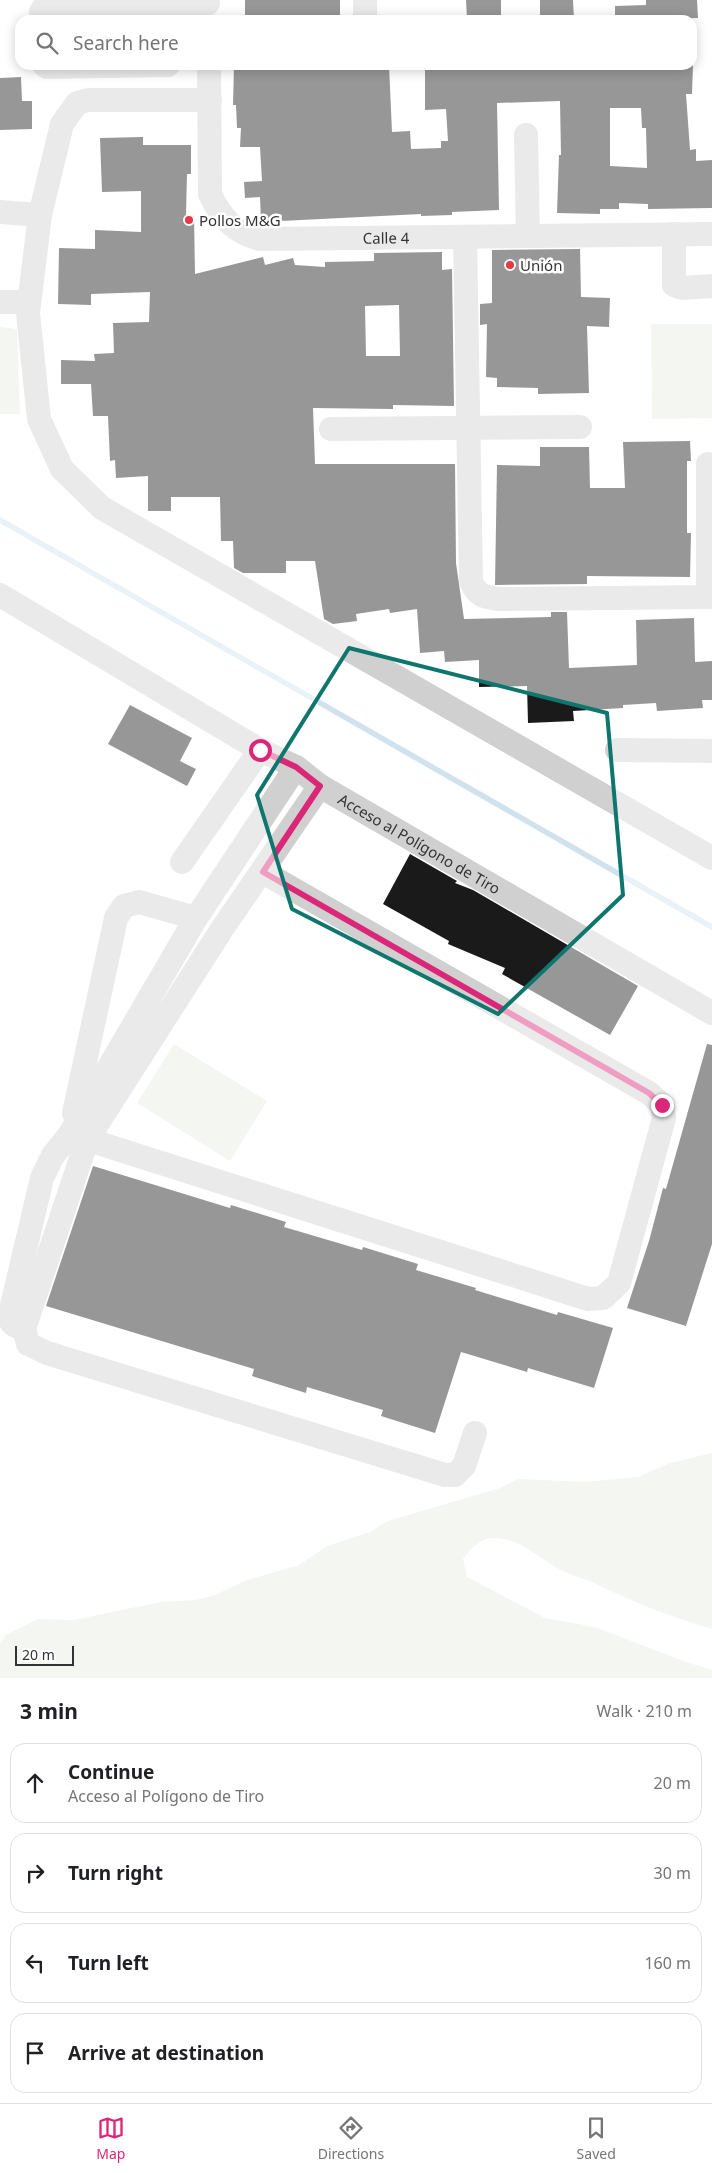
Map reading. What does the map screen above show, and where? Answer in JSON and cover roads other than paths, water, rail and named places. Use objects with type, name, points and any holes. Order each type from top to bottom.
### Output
[{"type":"street","points":[[365,0],[365,15]]},
{"type":"street","points":[[41,15],[44,7],[54,5],[143,2],[175,12],[208,8]]},
{"type":"street","name":"Calle 4","points":[[209,70],[210,194],[218,212],[245,235],[260,239],[712,234]]},
{"type":"street","points":[[210,100],[88,100],[77,104],[62,124],[40,215],[28,302],[30,347],[39,418],[62,469],[102,508],[712,858]]},
{"type":"street","points":[[526,135],[528,236]]},
{"type":"street","points":[[0,212],[40,215]]},
{"type":"street","points":[[674,234],[674,285],[682,288],[712,286]]},
{"type":"street","points":[[465,237],[467,427],[471,581],[474,590],[482,597],[499,599],[710,597],[708,464]]},
{"type":"street","points":[[0,302],[28,302]]},
{"type":"street","points":[[331,429],[580,427]]},
{"type":"street","name":"Acceso al Polígono de Tiro","points":[[0,595],[260,750],[296,767],[320,786],[712,1013]]},
{"type":"street","points":[[182,862],[260,750]]},
{"type":"street","points":[[617,750],[712,751]]},
{"type":"street","points":[[78,1137],[196,918],[296,767]]},
{"type":"street","points":[[78,1137],[263,872],[320,786]]},
{"type":"street","points":[[78,1137],[588,1299],[603,1298],[619,1283],[664,1118],[662,1105],[649,1093],[263,872]]},
{"type":"street","points":[[196,918],[139,902],[124,906],[116,918],[78,1137],[24,1329],[28,1344],[47,1353],[445,1475],[455,1475],[464,1466],[474,1433]]},
{"type":"waterway","points":[[0,520],[712,927]]},
{"type":"place","name":"Pollos M&G","points":[[189,220]]},
{"type":"place","name":"Unión","points":[[510,265]]}]
